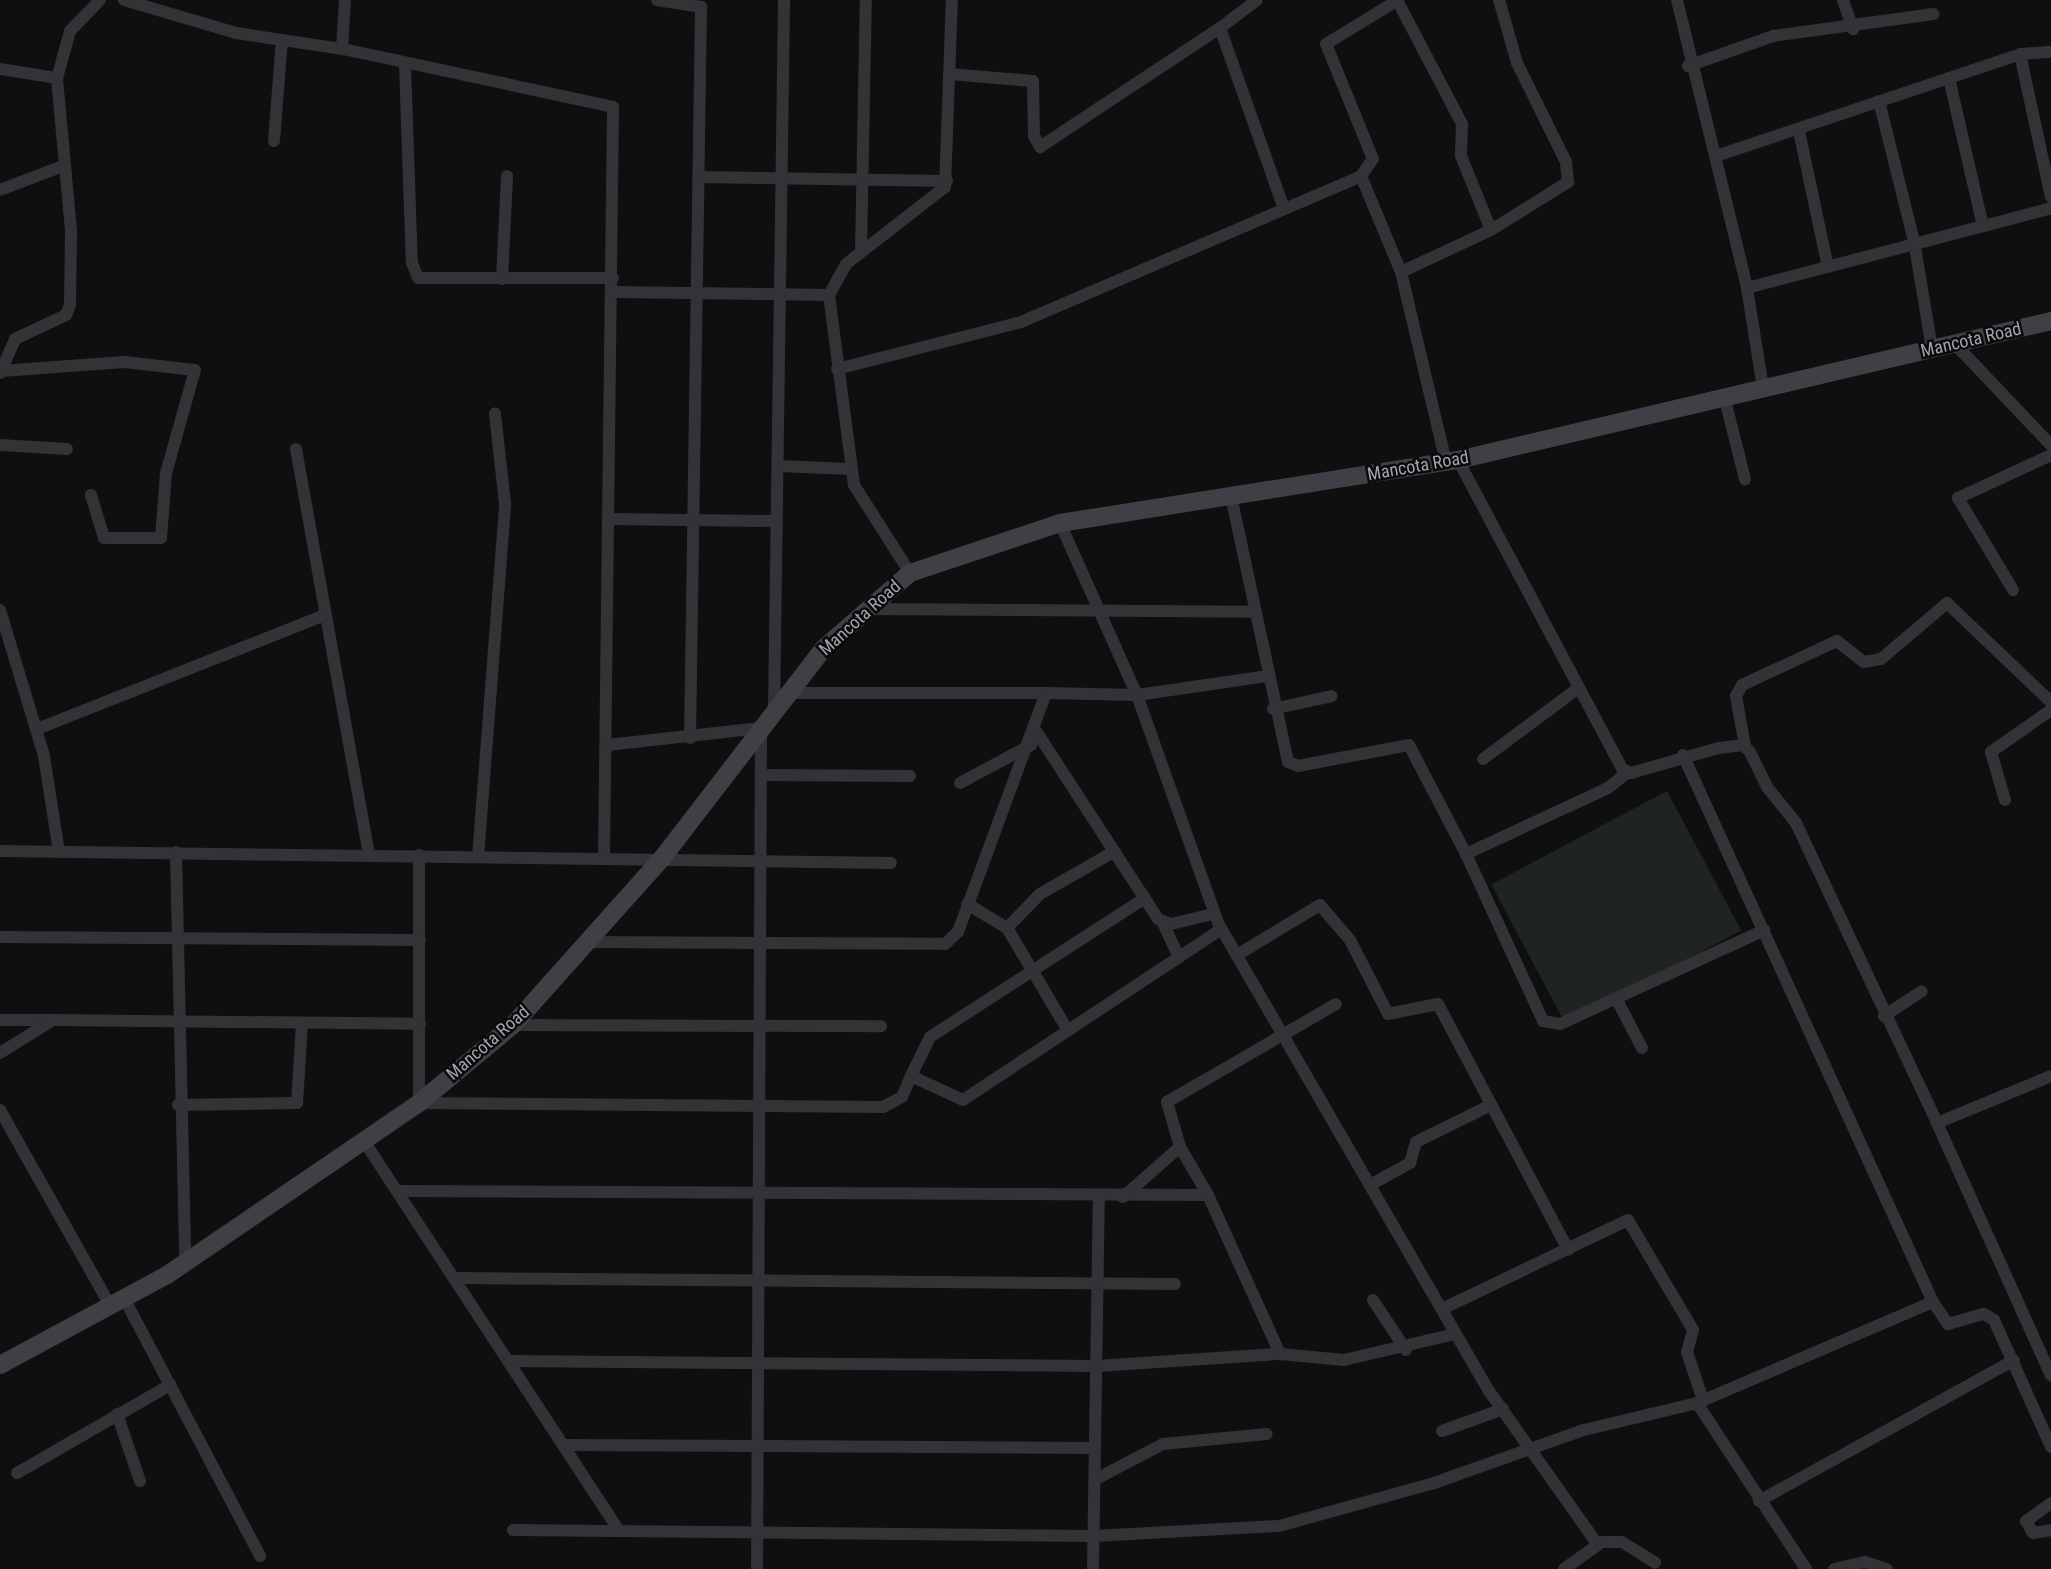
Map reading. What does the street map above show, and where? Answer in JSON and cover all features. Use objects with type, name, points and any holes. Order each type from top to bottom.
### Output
[{"type":"main road","name":"Mancota Road","points":[[0,1365],[185,1263],[419,1103],[513,1025],[663,857],[824,648],[910,573],[1059,523],[1452,461],[2051,321]]},
{"type":"street","points":[[90,495],[104,538],[160,538],[166,473],[195,370],[124,362],[0,372],[15,339],[66,315],[70,305],[72,241],[57,78],[70,31],[100,0]]},
{"type":"street","points":[[124,0],[211,27],[342,49],[405,66],[613,107],[604,856]]},
{"type":"street","points":[[342,49],[345,0]]},
{"type":"street","points":[[657,0],[702,4],[690,738]]},
{"type":"street","points":[[774,711],[783,0]]},
{"type":"street","points":[[861,251],[866,0]]},
{"type":"street","points":[[910,573],[861,499],[850,469],[829,295],[832,279],[861,251],[912,218],[947,181],[952,0]]},
{"type":"street","points":[[949,74],[1033,80],[1034,136],[1040,147],[1220,28],[1257,0]]},
{"type":"street","points":[[836,369],[1021,323],[1283,206],[1361,176],[1373,159],[1326,44],[1398,0],[1458,115],[1461,156],[1491,230]]},
{"type":"street","points":[[1401,272],[1491,230],[1562,187],[1569,174],[1521,75],[1499,0]]},
{"type":"street","points":[[1677,0],[1688,66],[1716,156],[1747,288],[1763,388]]},
{"type":"street","points":[[1843,0],[1853,29]]},
{"type":"street","points":[[1688,66],[1773,36],[1853,29],[1934,13]]},
{"type":"street","points":[[1220,28],[1283,206]]},
{"type":"street","points":[[274,141],[282,40]]},
{"type":"street","points":[[1716,156],[1800,131],[2020,54],[2051,52]]},
{"type":"street","points":[[2020,54],[2051,197]]},
{"type":"street","points":[[405,66],[414,271],[427,280],[613,278]]},
{"type":"street","points":[[0,69],[57,78]]},
{"type":"street","points":[[1949,78],[1983,226]]},
{"type":"street","points":[[1879,102],[1914,242],[1932,349]]},
{"type":"street","points":[[1800,131],[1828,267]]},
{"type":"street","points":[[0,190],[63,166]]},
{"type":"street","points":[[502,279],[507,176]]},
{"type":"street","points":[[1361,176],[1401,272],[1452,461],[1577,689],[1628,773]]},
{"type":"street","points":[[698,177],[947,181]]},
{"type":"street","points":[[1747,288],[2051,208]]},
{"type":"street","points":[[612,292],[829,295]]},
{"type":"street","points":[[1955,344],[2051,445]]},
{"type":"street","points":[[1724,396],[1745,479]]},
{"type":"street","points":[[478,857],[505,503],[495,414]]},
{"type":"street","points":[[0,445],[67,449]]},
{"type":"street","points":[[296,449],[323,616],[369,853]]},
{"type":"street","points":[[2013,590],[1958,498],[2051,455]]},
{"type":"street","points":[[778,466],[850,469]]},
{"type":"street","points":[[1231,496],[1273,709],[1294,766],[1409,745],[1466,854],[1547,1026],[1617,1000],[1764,930]]},
{"type":"street","points":[[609,519],[777,522]]},
{"type":"street","points":[[1059,523],[1138,695],[1213,914],[1455,1334],[1503,1409],[1600,1544]]},
{"type":"street","points":[[2051,702],[1947,603],[1881,659],[1864,662],[1837,641],[1742,685],[1736,696],[1745,746],[1766,787],[1796,824],[1937,1124],[2051,1376]]},
{"type":"street","points":[[869,609],[1254,612]]},
{"type":"street","points":[[0,613],[37,729],[59,852]]},
{"type":"street","points":[[37,729],[323,616]]},
{"type":"street","points":[[789,693],[1138,695],[1267,676]]},
{"type":"street","points":[[1483,759],[1577,689]]},
{"type":"street","points":[[588,942],[945,944],[958,932],[1031,745],[1046,693]]},
{"type":"street","points":[[1273,709],[1332,696]]},
{"type":"street","points":[[2005,800],[1991,752],[2051,710]]},
{"type":"street","points":[[607,745],[690,738],[761,728],[764,859],[756,1361],[757,1569]]},
{"type":"street","points":[[1036,731],[1163,923],[1179,957]]},
{"type":"street","points":[[960,783],[1031,745]]},
{"type":"street","points":[[1466,854],[1608,788],[1628,773],[1683,755],[1745,746]]},
{"type":"street","points":[[1683,755],[1933,1302],[1948,1324],[1990,1315],[2014,1360],[2051,1447]]},
{"type":"street","points":[[762,775],[909,776]]},
{"type":"street","points":[[1007,928],[1040,894],[1115,851]]},
{"type":"street","points":[[0,852],[369,853],[891,863]]},
{"type":"street","points":[[176,852],[176,1022],[185,1263]]},
{"type":"street","points":[[419,855],[419,1103],[760,1108],[889,1106],[902,1097],[930,1037],[1028,968],[1145,898]]},
{"type":"street","points":[[967,904],[1007,928],[1028,968],[1067,1029]]},
{"type":"street","points":[[1237,956],[1320,905],[1350,940],[1388,1014],[1433,1004],[1442,1008],[1568,1251]]},
{"type":"street","points":[[1163,923],[1213,914]]},
{"type":"street","points":[[911,1076],[963,1100],[1221,929]]},
{"type":"street","points":[[0,937],[420,940]]},
{"type":"street","points":[[1884,1016],[1922,991]]},
{"type":"street","points":[[1617,1000],[1642,1048]]},
{"type":"street","points":[[1280,1354],[1208,1195],[1180,1147],[1167,1102],[1336,1004]]},
{"type":"street","points":[[0,1020],[421,1024]]},
{"type":"street","points":[[0,1053],[53,1020]]},
{"type":"street","points":[[178,1105],[297,1103],[302,1023]]},
{"type":"street","points":[[513,1025],[881,1026]]},
{"type":"street","points":[[1937,1124],[2051,1076]]},
{"type":"street","points":[[1370,1185],[1410,1163],[1416,1142],[1491,1105]]},
{"type":"street","points":[[0,1110],[170,1385],[260,1556]]},
{"type":"street","points":[[364,1140],[619,1530]]},
{"type":"street","points":[[1123,1197],[1180,1147]]},
{"type":"street","points":[[398,1191],[1123,1197],[1208,1195]]},
{"type":"street","points":[[1093,1569],[1099,1196]]},
{"type":"street","points":[[1442,1309],[1568,1251],[1622,1221],[1632,1224],[1694,1333],[1687,1352],[1700,1401],[1759,1501],[1806,1569]]},
{"type":"street","points":[[456,1278],[759,1278],[1175,1284]]},
{"type":"street","points":[[1373,1300],[1406,1350]]},
{"type":"street","points":[[513,1530],[758,1530],[1094,1535],[1306,1520],[1700,1401],[1933,1302]]},
{"type":"street","points":[[509,1361],[756,1361],[1097,1366],[1280,1354],[1344,1360],[1406,1350],[1455,1334]]},
{"type":"street","points":[[1759,1501],[2014,1360]]},
{"type":"street","points":[[18,1473],[170,1385]]},
{"type":"street","points":[[1443,1431],[1503,1409]]},
{"type":"street","points":[[117,1414],[140,1481]]},
{"type":"street","points":[[1096,1479],[1163,1444],[1268,1434]]},
{"type":"street","points":[[564,1445],[1093,1448]]},
{"type":"street","points":[[2051,1503],[2026,1521],[2033,1534],[2051,1530]]},
{"type":"street","points":[[1564,1569],[1600,1544],[1622,1542],[1655,1563]]},
{"type":"street","points":[[1834,1569],[1865,1562],[1887,1569]]},
{"type":"shaded area","points":[[1667,791],[1741,931],[1565,1024],[1491,884]]}]
